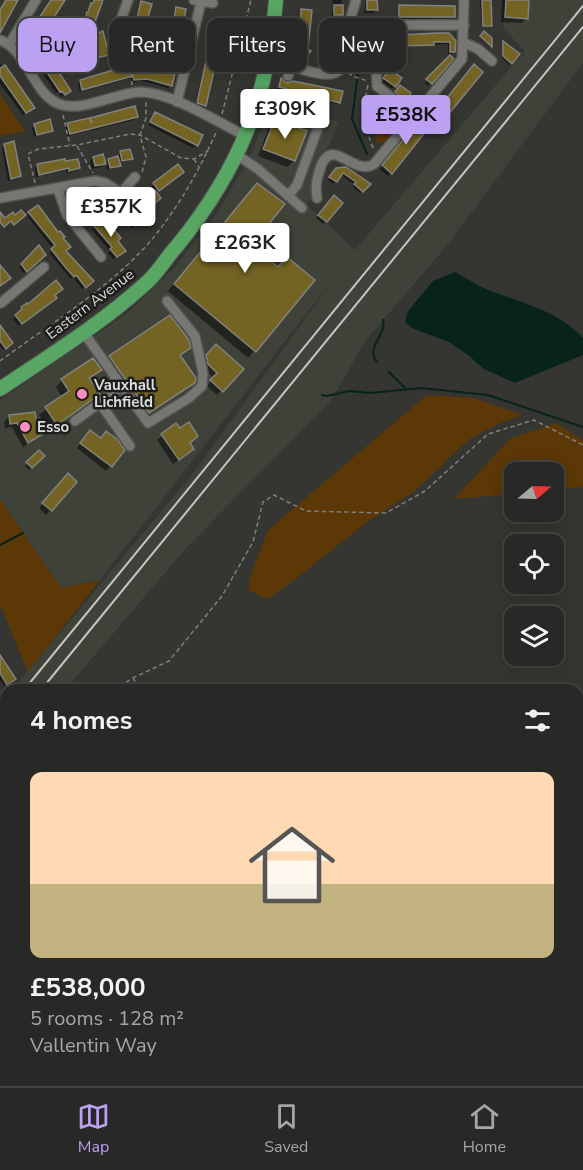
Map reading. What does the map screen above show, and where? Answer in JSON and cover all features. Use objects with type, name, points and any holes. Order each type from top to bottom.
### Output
[{"type":"highway","name":"Eastern Avenue","points":[[0,389],[84,333],[146,284],[197,222],[246,136],[265,79],[273,41],[276,0]]},
{"type":"street","points":[[10,44],[36,0]]},
{"type":"street","points":[[120,18],[128,0]]},
{"type":"street","points":[[307,70],[321,74],[335,72],[341,68],[345,60],[348,26],[356,0]]},
{"type":"street","points":[[317,198],[315,182],[324,160],[330,155],[339,155],[359,168],[368,168],[379,159],[462,59],[464,0]]},
{"type":"street","points":[[177,102],[198,1],[213,3]]},
{"type":"street","points":[[406,25],[464,25]]},
{"type":"street","points":[[0,40],[10,44],[46,95],[63,105],[78,106],[129,93],[146,93],[177,102],[246,136]]},
{"type":"street","points":[[463,42],[478,49],[492,61]]},
{"type":"street","points":[[288,76],[289,72]]},
{"type":"street","points":[[376,72],[377,86],[414,116]]},
{"type":"street","points":[[288,196],[297,185],[319,125],[290,114]]},
{"type":"street","points":[[237,155],[258,169],[302,208]]},
{"type":"street","points":[[0,198],[95,181],[105,183],[125,195],[135,177]]},
{"type":"street","points":[[58,189],[67,215],[95,254]]},
{"type":"street","points":[[2,304],[44,267]]},
{"type":"street","points":[[84,333],[148,423],[189,398],[202,386],[203,373],[195,336],[167,301]]},
{"type":"street","points":[[75,421],[121,387]]},
{"type":"street","points":[[100,403],[130,446]]},
{"type":"path","points":[[0,361],[105,283],[133,258],[156,234],[192,183],[220,123],[251,0]]},
{"type":"path","points":[[129,93],[133,77],[132,72]]},
{"type":"path","points":[[355,77],[365,79]]},
{"type":"path","points":[[369,81],[363,103],[365,126],[379,159]]},
{"type":"path","points":[[135,177],[142,172],[146,157],[140,135],[146,118],[146,93]]},
{"type":"path","points":[[63,105],[62,115],[70,146]]},
{"type":"path","points":[[365,126],[396,118],[406,125]]},
{"type":"path","points":[[36,192],[28,154],[38,149],[77,145],[130,134],[140,135],[182,158],[194,159],[208,151]]},
{"type":"path","points":[[77,145],[95,181]]},
{"type":"path","points":[[194,159],[200,168]]},
{"type":"path","points":[[123,684],[169,661],[222,596],[253,542],[262,502],[268,498],[274,495],[306,511],[386,513],[425,491],[488,434],[534,420],[583,445]]},
{"type":"path","points":[[133,678],[136,684]]},
{"type":"shaded area","points":[[506,0],[583,0],[583,63],[444,249],[366,340],[330,402],[187,547],[70,684],[17,684],[195,471],[338,273],[100,580],[61,588],[0,499],[0,400],[126,314],[174,268],[218,212],[253,151],[272,97],[339,122],[310,187],[312,198],[306,204],[355,250],[525,51],[503,28]]},
{"type":"shaded area","points":[[0,94],[25,131],[0,136]]},
{"type":"shaded area","points":[[366,100],[376,103],[378,124],[396,120],[402,124],[385,141],[377,143],[366,118]]},
{"type":"shaded area","points":[[427,395],[474,398],[522,415],[496,425],[468,440],[415,491],[367,522],[267,599],[248,590],[250,578],[268,530]]},
{"type":"shaded area","points":[[557,423],[583,441],[583,487],[564,489],[564,462],[504,462],[504,495],[454,499],[511,438]]},
{"type":"shaded area","points":[[0,499],[61,588],[100,580],[28,672],[0,604]]},
{"type":"water","points":[[455,272],[488,290],[539,309],[563,321],[583,338],[583,355],[515,383],[484,369],[449,342],[414,329],[405,322],[408,311],[433,281]]},
{"type":"building","points":[[6,0],[18,0],[0,33],[0,10]]},
{"type":"building","points":[[51,0],[65,0],[54,18],[39,18]]},
{"type":"building","points":[[94,0],[103,0],[96,18],[85,18],[91,3]]},
{"type":"building","points":[[367,0],[377,0],[378,10],[367,10]]},
{"type":"building","points":[[482,0],[491,0],[492,26],[483,26]]},
{"type":"building","points":[[506,0],[529,0],[528,19],[505,17]]},
{"type":"building","points":[[141,1],[152,4],[148,18],[137,18]]},
{"type":"building","points":[[334,5],[343,5],[343,15],[334,15]]},
{"type":"building","points":[[399,5],[455,6],[455,17],[399,17]]},
{"type":"building","points":[[176,7],[186,9],[184,18],[174,18]]},
{"type":"building","points":[[301,9],[312,10],[308,49],[311,51],[307,56],[307,18],[301,18]]},
{"type":"building","points":[[97,29],[98,33],[103,31],[109,55],[97,58]]},
{"type":"building","points":[[484,31],[492,38],[492,47],[480,36]]},
{"type":"building","points":[[449,33],[456,41],[455,52],[450,52],[450,42],[406,46],[406,35]]},
{"type":"building","points":[[503,41],[520,54],[512,64],[503,56]]},
{"type":"building","points":[[450,55],[454,59],[432,84],[426,79]]},
{"type":"building","points":[[207,56],[207,72],[214,72],[206,106],[197,103]]},
{"type":"building","points":[[474,64],[483,72],[439,126],[430,119]]},
{"type":"building","points":[[5,65],[35,108],[26,113],[0,76],[0,68]]},
{"type":"building","points":[[109,71],[175,73],[172,86],[147,79],[134,80],[133,76],[82,90],[80,80]]},
{"type":"building","points":[[47,72],[59,72],[71,91],[65,95],[62,91],[60,92]]},
{"type":"building","points":[[388,72],[394,72],[402,78],[396,87],[383,78]]},
{"type":"building","points":[[281,78],[287,83],[293,81],[343,91],[340,103],[279,87]]},
{"type":"building","points":[[400,85],[411,93],[406,101],[395,92]]},
{"type":"building","points":[[135,106],[138,117],[70,134],[67,123],[89,118],[92,123],[90,118]]},
{"type":"building","points":[[155,112],[203,135],[198,146],[150,122]]},
{"type":"building","points":[[421,118],[430,126],[392,174],[382,165]]},
{"type":"building","points":[[50,119],[53,131],[37,135],[34,124]]},
{"type":"building","points":[[275,119],[307,131],[295,161],[263,149]]},
{"type":"building","points":[[14,141],[21,176],[11,179],[4,144]]},
{"type":"building","points":[[130,149],[133,159],[122,161],[120,151]]},
{"type":"building","points":[[103,154],[106,164],[95,166],[93,157]]},
{"type":"building","points":[[118,156],[121,166],[110,168],[108,159]]},
{"type":"building","points":[[65,159],[65,161],[78,159],[80,168],[69,171],[69,168],[39,175],[37,164]]},
{"type":"building","points":[[178,164],[184,172],[159,191],[153,183]]},
{"type":"building","points":[[346,167],[371,184],[363,192],[354,184],[356,182],[343,173],[337,182],[329,177],[336,168]]},
{"type":"building","points":[[257,183],[285,204],[252,245],[278,267],[287,257],[315,280],[256,352],[174,284]]},
{"type":"building","points":[[155,190],[161,198],[140,215],[144,220],[135,226],[132,222],[129,225],[122,215]]},
{"type":"building","points":[[94,194],[101,202],[81,216],[73,207]]},
{"type":"building","points":[[334,195],[343,203],[327,222],[318,215]]},
{"type":"building","points":[[38,205],[58,232],[60,231],[65,237],[63,238],[71,247],[66,251],[94,281],[86,288],[51,249],[55,245],[28,212]]},
{"type":"building","points":[[21,210],[26,215],[14,225],[11,221],[4,227],[0,222],[0,212],[5,218]]},
{"type":"building","points":[[101,220],[108,229],[112,227],[121,238],[118,241],[126,251],[117,257],[110,249],[112,247],[94,226]]},
{"type":"building","points":[[39,245],[46,255],[27,272],[21,264]]},
{"type":"building","points":[[0,265],[11,278],[0,286]]},
{"type":"building","points":[[56,280],[63,289],[55,295],[57,298],[22,324],[15,315],[22,309],[21,307],[28,304]]},
{"type":"building","points":[[170,315],[189,340],[191,348],[180,355],[196,378],[196,382],[149,413],[109,356]]},
{"type":"building","points":[[0,325],[13,343],[6,349],[0,341]]},
{"type":"building","points":[[216,344],[244,369],[223,392],[210,380],[217,373],[208,364],[206,355]]},
{"type":"building","name":"Vauxhall Lichfield","points":[[93,358],[102,370],[89,378],[100,394],[57,425],[45,407],[69,391],[61,379]]},
{"type":"building","name":"Esso","points":[[35,412],[37,425],[43,434],[28,443],[17,423],[10,424],[9,415]]},
{"type":"building","points":[[189,422],[198,436],[190,443],[194,449],[179,460],[161,434],[176,423],[180,428]]},
{"type":"building","points":[[90,430],[101,438],[106,431],[118,440],[125,450],[112,467],[80,443]]},
{"type":"building","points":[[39,450],[45,456],[32,468],[26,462]]},
{"type":"building","points":[[68,473],[77,482],[52,511],[42,503]]},
{"type":"building","points":[[0,655],[16,679],[6,684],[0,673]]},
{"type":"waterway","points":[[358,72],[352,119],[367,154]]},
{"type":"waterway","points":[[377,362],[373,351],[382,331],[383,320]]},
{"type":"waterway","points":[[389,372],[406,389]]},
{"type":"waterway","points":[[322,395],[349,391],[370,393],[421,388],[488,395],[583,427]]},
{"type":"waterway","points":[[0,545],[23,533]]},
{"type":"railway","points":[[29,684],[583,6]]},
{"type":"railway","points":[[46,684],[583,27]]},
{"type":"place","name":"Vauxhall Lichfield","points":[[82,394]]},
{"type":"place","name":"Esso","points":[[25,427]]}]
